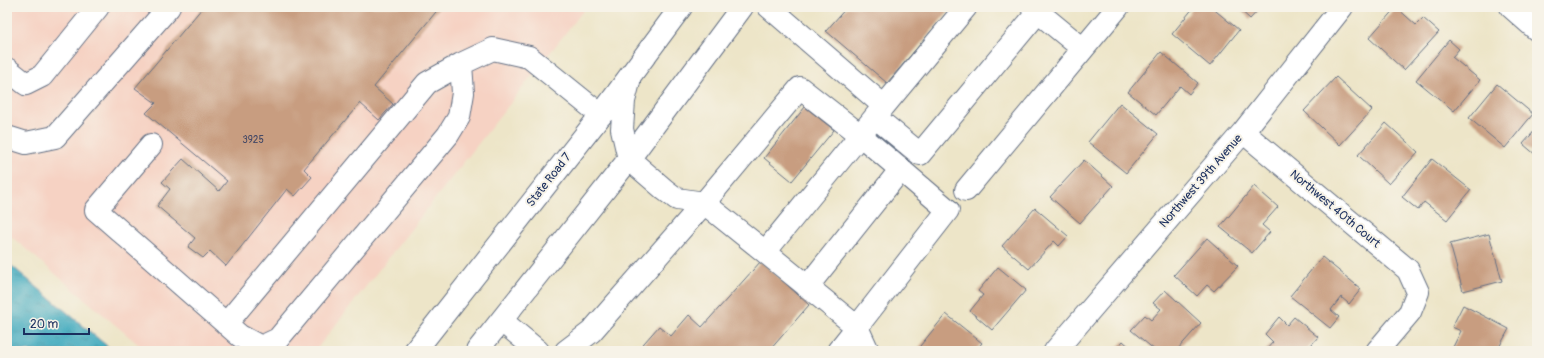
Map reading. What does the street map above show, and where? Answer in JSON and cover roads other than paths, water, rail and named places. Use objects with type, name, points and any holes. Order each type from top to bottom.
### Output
[{"type":"main road","points":[[7,69],[26,84],[42,76],[98,7]]},
{"type":"main road","points":[[7,137],[26,143],[55,137],[169,7]]},
{"type":"main road","name":"State Road 7","points":[[415,351],[601,115],[681,7]]},
{"type":"main road","points":[[477,351],[629,159],[742,7]]},
{"type":"main road","points":[[769,7],[879,112],[920,154],[1035,10],[1083,49]]},
{"type":"main road","points":[[764,252],[966,7]]},
{"type":"main road","points":[[966,190],[1118,7]]},
{"type":"main road","name":"Northwest 39th Avenue","points":[[1054,351],[1243,132],[1342,7]]},
{"type":"main road","points":[[1511,7],[1537,30]]},
{"type":"main road","points":[[226,324],[427,83],[461,64],[493,49],[529,57],[601,115]]},
{"type":"main road","points":[[151,145],[96,210],[240,336],[261,348],[278,339],[448,135],[459,117],[463,93],[461,64]]},
{"type":"main road","points":[[633,72],[624,101],[622,129],[629,159],[677,199],[704,203],[858,327],[868,351]]},
{"type":"main road","points":[[566,351],[591,332],[704,203],[800,88],[860,135],[948,210],[838,351]]},
{"type":"main road","name":"Northwest 40th Court","points":[[1243,132],[1408,270],[1418,292],[1410,312],[1377,351]]},
{"type":"main road","points":[[807,286],[901,169]]},
{"type":"main road","points":[[502,320],[538,351]]},
{"type":"water","points":[[7,262],[113,351],[7,351]]}]
